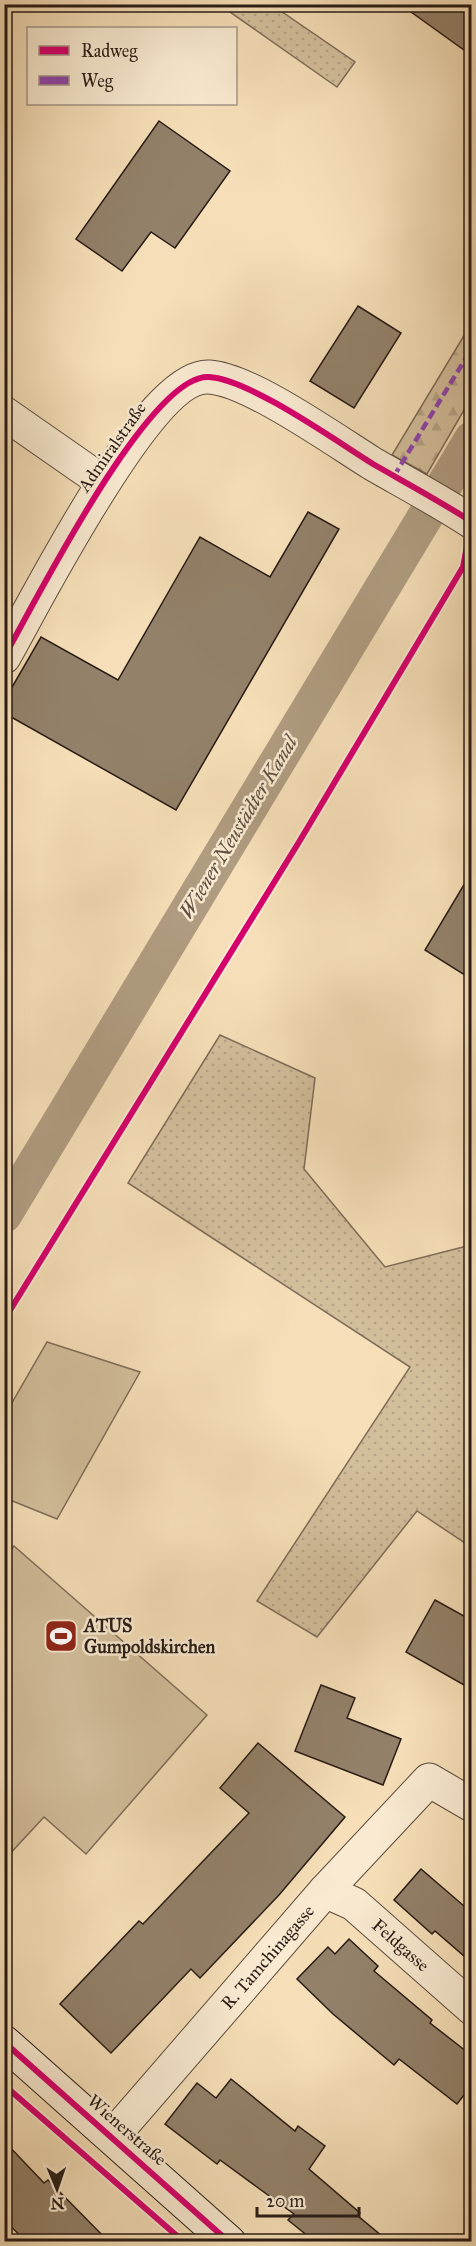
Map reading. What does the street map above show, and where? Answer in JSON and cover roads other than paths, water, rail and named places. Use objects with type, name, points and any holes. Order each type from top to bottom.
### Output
[{"type":"street","name":"Admiralstraße","points":[[4,657],[103,482],[160,405],[182,385],[208,376],[250,389],[466,518]]},
{"type":"street","points":[[4,413],[103,482]]},
{"type":"street","name":"R. Tamchinagasse","points":[[112,2137],[325,1891],[429,1780],[471,1805]]},
{"type":"street","name":"Feldgasse","points":[[325,1891],[354,1904],[471,2008]]},
{"type":"street","name":"Wienerstraße","points":[[4,2042],[229,2241]]},
{"type":"waterway","name":"Wiener Neustädter Kanal","points":[[4,1215],[472,439]]},
{"type":"place","name":"ATUS Gumpoldskirchen","points":[[61,1636]]}]
